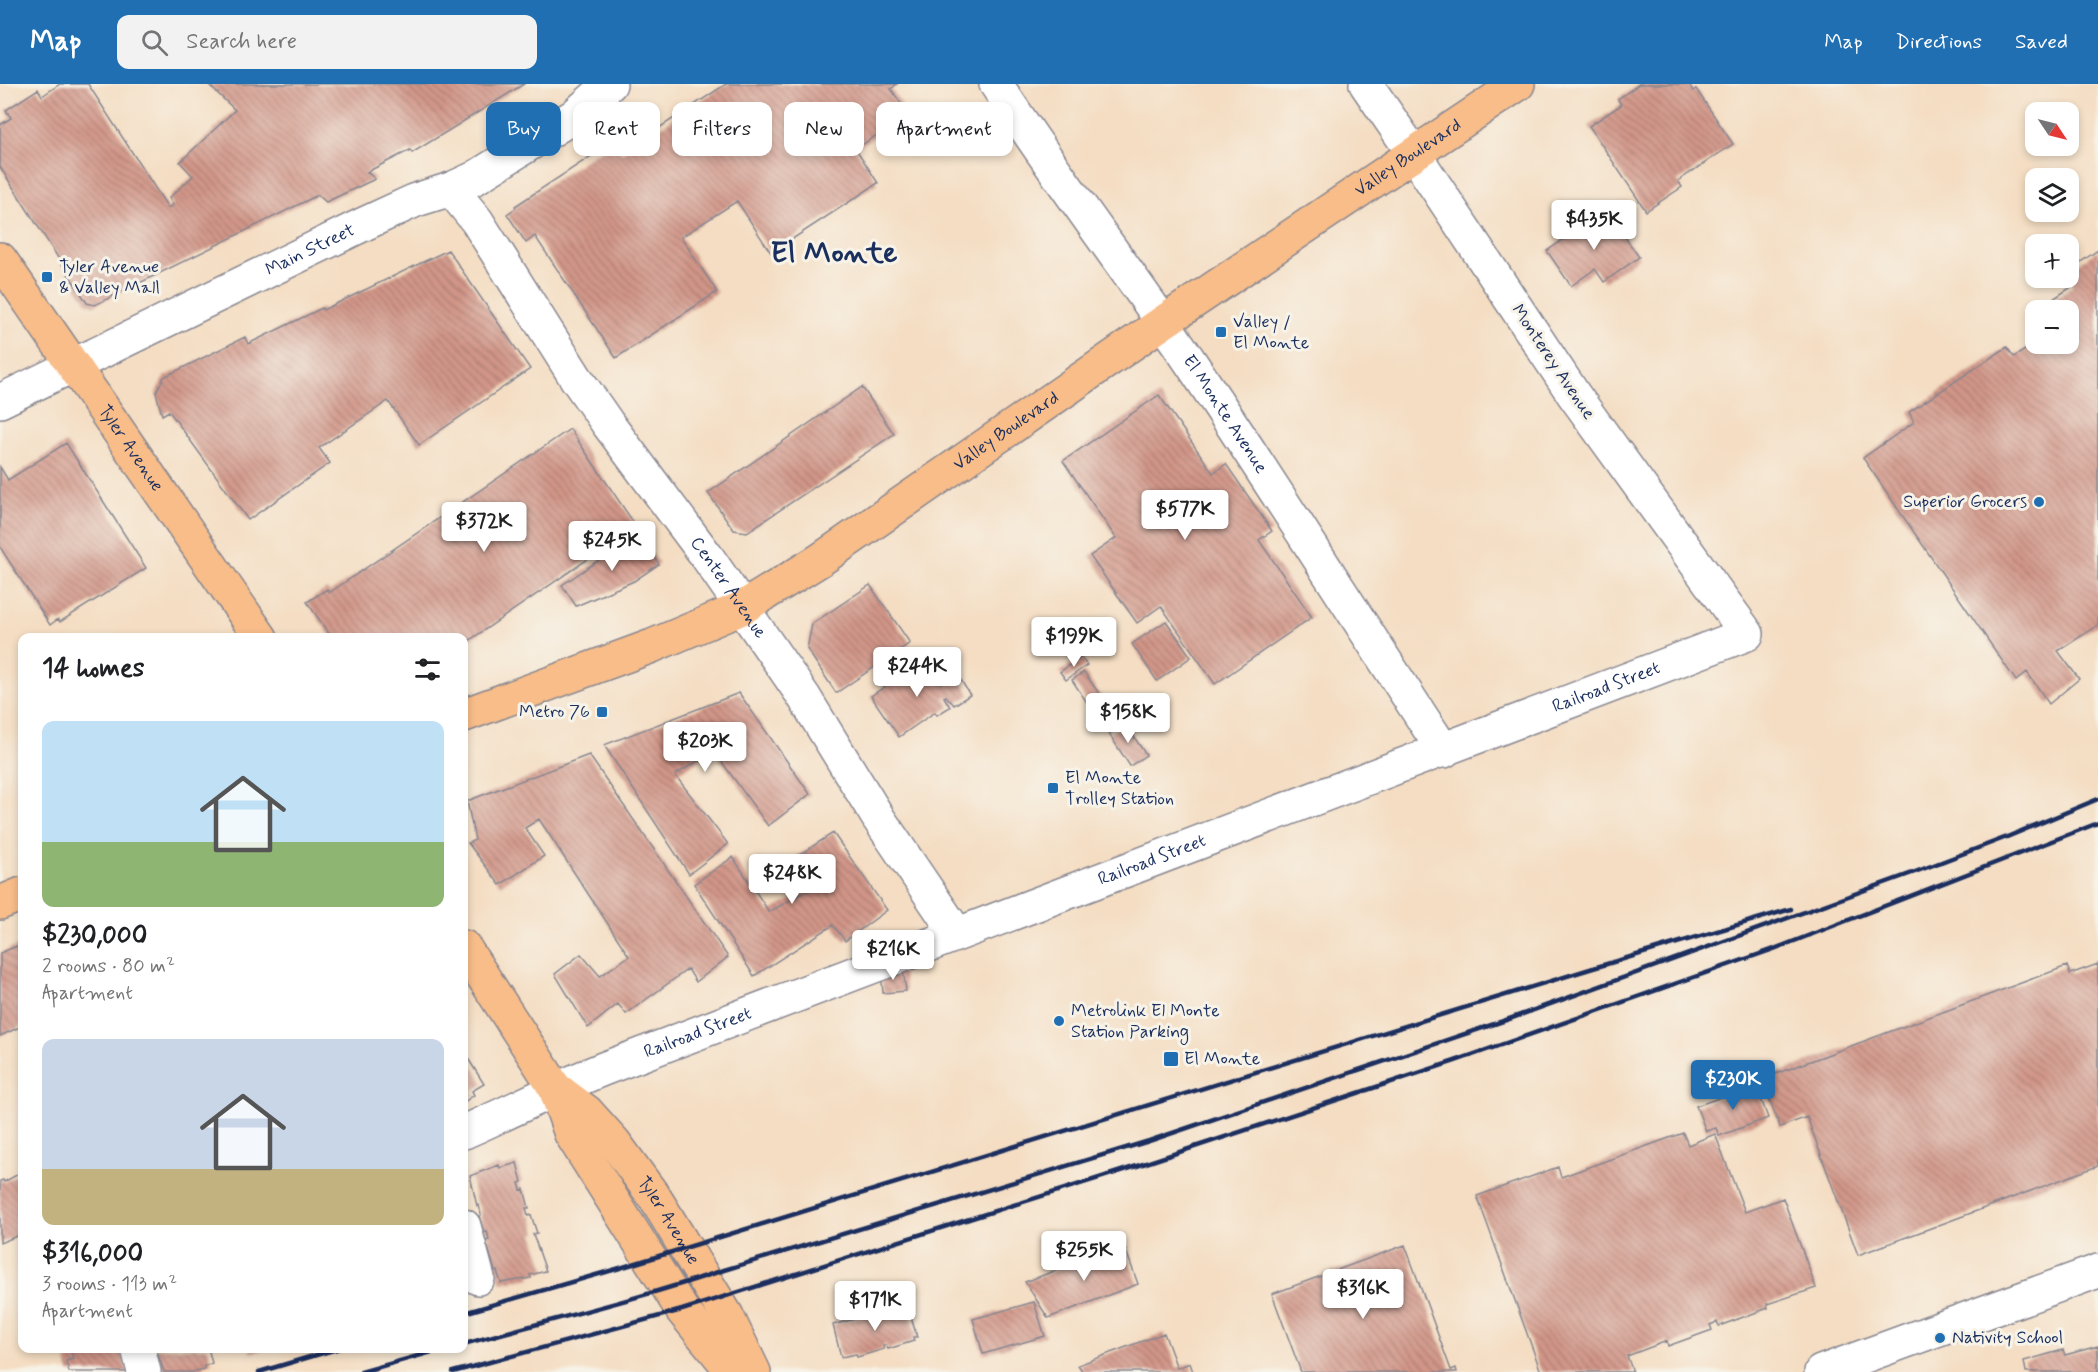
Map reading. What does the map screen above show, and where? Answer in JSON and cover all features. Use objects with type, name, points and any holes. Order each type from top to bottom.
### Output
[{"type":"main road","name":"Valley Boulevard","points":[[468,714],[652,646],[742,608],[820,560],[1162,323],[1518,84]]},
{"type":"main road","name":"Tyler Avenue","points":[[0,259],[258,633]]},
{"type":"main road","points":[[0,903],[18,896]]},
{"type":"main road","name":"Tyler Avenue","points":[[468,953],[555,1088],[571,1134],[682,1310],[733,1372]]},
{"type":"main road","name":"Tyler Avenue","points":[[555,1088],[587,1112],[614,1142],[656,1198],[727,1316],[754,1372]]},
{"type":"street","name":"El Monte Avenue","points":[[996,84],[1031,138],[1192,364],[1444,751]]},
{"type":"street","name":"Monterey Avenue","points":[[1366,84],[1574,395],[1747,634]]},
{"type":"street","name":"Main Street","points":[[0,401],[416,200],[451,189],[475,178],[574,116],[601,87]]},
{"type":"street","name":"Center Avenue","points":[[451,189],[477,221],[576,378],[708,558],[804,697],[879,819],[957,934]]},
{"type":"street","name":"Railroad Street","points":[[468,1130],[518,1109],[555,1088],[1747,634]]},
{"type":"street","points":[[468,1242],[478,1278]]},
{"type":"street","points":[[1821,1372],[2098,1271]]},
{"type":"street","points":[[139,1353],[144,1372]]},
{"type":"building","points":[[60,84],[88,84],[168,208],[173,205],[169,198],[193,176],[180,162],[235,110],[208,84],[524,84],[495,102],[486,102],[486,107],[412,153],[410,150],[367,172],[375,179],[326,202],[318,195],[95,305],[87,303],[0,167],[0,125],[11,118],[6,110],[38,89],[42,96]]},
{"type":"building","points":[[726,84],[897,84],[891,89],[900,102],[876,102],[876,136],[864,144],[864,102],[784,102],[784,156],[861,156],[878,183],[771,253],[737,201],[681,237],[717,292],[616,358],[535,236],[526,243],[507,214],[516,208],[515,206],[591,156],[660,156],[660,127],[672,119],[672,156],[772,156],[772,102],[699,102]]},
{"type":"building","points":[[1639,84],[1689,84],[1693,91],[1696,89],[1733,144],[1678,181],[1682,187],[1646,211],[1589,126],[1621,105],[1618,99]]},
{"type":"building","points":[[1606,210],[1639,257],[1604,282],[1595,269],[1571,286],[1547,251]]},
{"type":"building","points":[[448,250],[530,369],[419,445],[388,401],[319,448],[330,463],[248,520],[169,411],[162,415],[156,392],[164,377],[245,337],[248,344]]},
{"type":"building","points":[[2098,250],[2098,625],[2058,651],[2079,679],[2049,704],[2027,672],[2016,681],[1863,458],[1914,422],[1909,412],[2007,347],[2014,357],[2025,350],[2025,354],[2079,354],[2079,300],[2053,299],[2070,288],[2079,288],[2079,263]]},
{"type":"building","points":[[862,387],[894,434],[747,532],[734,530],[708,493]]},
{"type":"building","points":[[1159,395],[1213,473],[1226,464],[1272,531],[1259,540],[1312,617],[1215,684],[1161,606],[1137,623],[1090,556],[1116,538],[1063,461]]},
{"type":"building","points":[[570,429],[636,526],[468,641],[468,633],[329,633],[307,602],[327,589],[329,593]]},
{"type":"building","points":[[66,443],[146,568],[60,622],[58,619],[50,625],[0,547],[0,467],[8,480]]},
{"type":"building","points":[[638,534],[659,564],[634,581],[576,606],[562,585]]},
{"type":"building","points":[[870,585],[910,643],[836,693],[807,649],[812,624]]},
{"type":"building","points":[[1166,621],[1191,657],[1157,681],[1132,644]]},
{"type":"building","points":[[1081,657],[1087,665],[1066,680],[1060,672]]},
{"type":"building","points":[[927,663],[941,683],[958,675],[970,695],[954,705],[946,696],[944,697],[950,707],[937,715],[935,712],[899,737],[871,696],[908,671]]},
{"type":"building","points":[[1084,672],[1113,713],[1100,722],[1072,680]]},
{"type":"building","points":[[739,693],[810,794],[768,826],[714,751],[675,775],[728,844],[689,874],[604,745]]},
{"type":"building","points":[[1125,723],[1146,755],[1130,766],[1109,734]]},
{"type":"building","points":[[589,755],[728,957],[696,982],[688,969],[626,1014],[618,1004],[588,1028],[555,974],[581,954],[600,976],[629,956],[539,819],[525,828],[544,856],[500,885],[468,843],[475,840],[468,801]]},
{"type":"building","points":[[833,833],[887,910],[845,941],[833,925],[754,976],[694,884],[733,857],[769,912],[812,888],[796,857]]},
{"type":"building","points":[[17,946],[18,948],[18,1028],[0,1036],[0,953]]},
{"type":"building","points":[[2098,964],[2098,1166],[1858,1255],[1807,1117],[1780,1127],[1762,1079],[2067,966],[2070,974]]},
{"type":"building","points":[[903,969],[906,991],[883,993],[881,971]]},
{"type":"building","points":[[468,1058],[484,1084],[472,1091],[474,1095],[468,1099]]},
{"type":"building","points":[[1756,1085],[1768,1118],[1719,1136],[1716,1128],[1706,1131],[1696,1106]]},
{"type":"building","points":[[1683,1133],[1688,1145],[1715,1134],[1745,1212],[1783,1198],[1816,1288],[1767,1304],[1768,1308],[1719,1326],[1717,1322],[1710,1325],[1712,1330],[1668,1346],[1667,1341],[1627,1356],[1633,1372],[1541,1372],[1477,1196],[1558,1167],[1561,1177]]},
{"type":"building","points":[[517,1163],[522,1182],[519,1183],[521,1190],[524,1189],[529,1208],[526,1208],[528,1216],[531,1215],[537,1233],[533,1234],[546,1271],[530,1275],[531,1278],[501,1283],[486,1241],[489,1240],[487,1231],[484,1232],[479,1216],[481,1215],[479,1205],[477,1206],[470,1176],[499,1165],[500,1168]]},
{"type":"building","points":[[18,1174],[18,1236],[0,1243],[0,1181],[4,1182]]},
{"type":"building","points":[[1124,1245],[1138,1284],[1048,1318],[1025,1282]]},
{"type":"building","points":[[1405,1245],[1451,1370],[1456,1368],[1457,1372],[1301,1372],[1272,1294]]},
{"type":"building","points":[[1034,1302],[1045,1336],[983,1354],[973,1319]]},
{"type":"building","points":[[907,1304],[917,1337],[913,1337],[914,1341],[888,1349],[886,1345],[883,1345],[884,1349],[857,1357],[856,1354],[841,1357],[833,1325]]},
{"type":"building","points":[[1164,1333],[1177,1368],[1190,1363],[1193,1372],[1083,1372],[1078,1365]]},
{"type":"building","points":[[2098,1346],[2098,1372],[2026,1372],[2024,1361],[2063,1350],[2065,1355]]},
{"type":"building","points":[[71,1353],[122,1353],[128,1372],[69,1372],[66,1361],[73,1359]]},
{"type":"building","points":[[158,1353],[209,1353],[212,1363],[204,1366],[204,1369],[192,1372],[164,1372]]},
{"type":"railway","points":[[468,1343],[660,1290],[1149,1141],[1512,1018],[1915,872],[2098,799]]},
{"type":"railway","points":[[453,1372],[682,1310],[1137,1166],[1455,1061],[1774,949],[2098,823]]},
{"type":"railway","points":[[468,1312],[620,1268],[1791,909]]},
{"type":"railway","points":[[259,1372],[323,1353]]},
{"type":"railway","points":[[361,1372],[428,1353]]},
{"type":"place","name":"Tyler Avenue & Valley Mall","points":[[47,277]]},
{"type":"place","name":"Valley / El Monte","points":[[1221,332]]},
{"type":"place","name":"Superior Grocers","points":[[2039,502]]},
{"type":"place","name":"Metro 76","points":[[602,712]]},
{"type":"place","name":"El Monte Trolley Station","points":[[1053,788]]},
{"type":"place","name":"Metrolink El Monte Station Parking","points":[[1059,1021]]},
{"type":"place","name":"El Monte","points":[[1171,1059]]},
{"type":"place","name":"Nativity School","points":[[1940,1338]]},
{"type":"district","name":"El Monte","points":[[834,253]]}]
